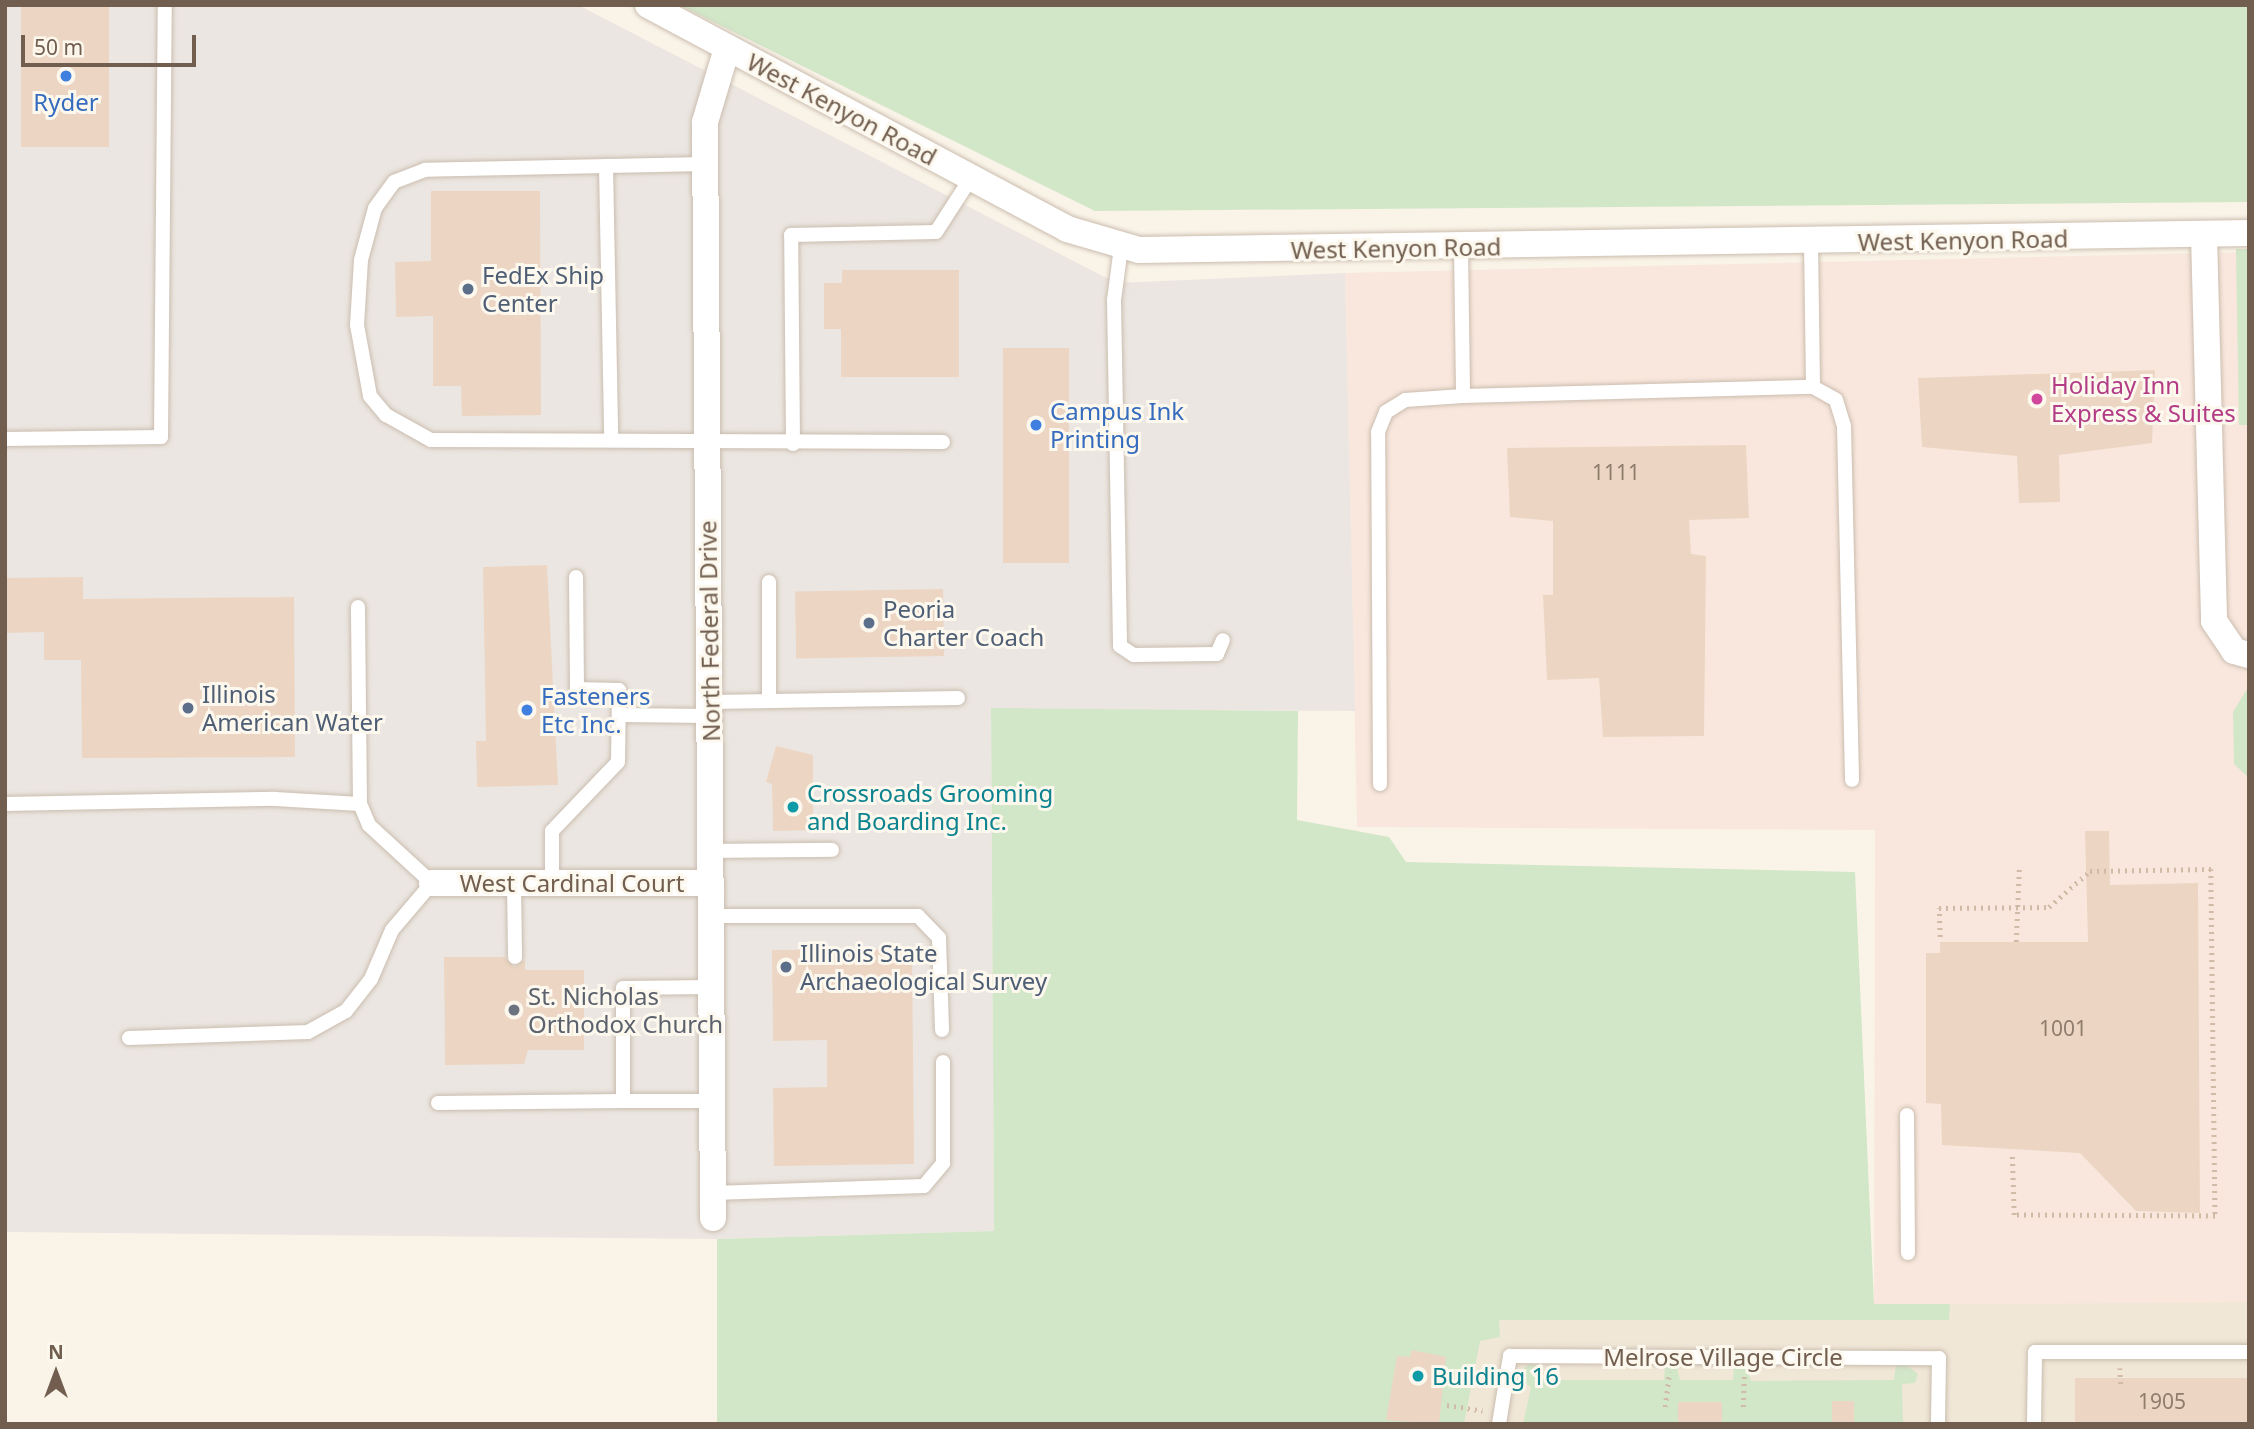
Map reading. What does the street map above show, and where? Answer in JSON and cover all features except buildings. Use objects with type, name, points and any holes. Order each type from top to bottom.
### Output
[{"type":"street","name":"West Kenyon Road","points":[[648,5],[1067,229],[1121,247],[1461,247],[2249,233]]},
{"type":"street","name":"North Federal Drive","points":[[713,1206],[705,164],[709,96],[727,48]]},
{"type":"street","points":[[2204,234],[2214,621],[2222,638],[2249,655]]},
{"type":"street","name":"West Cardinal Court","points":[[432,883],[711,883]]},
{"type":"lane","points":[[5,439],[161,437],[165,5]]},
{"type":"lane","points":[[705,164],[425,170],[394,182],[375,208],[361,260],[357,325],[370,396],[386,415],[431,440],[611,437],[707,445],[943,442]]},
{"type":"lane","points":[[606,166],[611,437]]},
{"type":"lane","points":[[793,444],[791,234],[936,232],[971,178]]},
{"type":"lane","points":[[1811,242],[1813,387]]},
{"type":"lane","points":[[1121,247],[1114,299],[1120,646],[1134,655],[1217,654],[1223,640]]},
{"type":"lane","points":[[1461,247],[1463,396]]},
{"type":"lane","points":[[1380,784],[1378,432],[1386,412],[1405,400],[1463,396],[1813,387],[1836,400],[1844,426],[1852,780]]},
{"type":"lane","points":[[552,882],[552,831],[618,762],[619,690],[577,689],[576,577]]},
{"type":"lane","points":[[769,582],[769,701]]},
{"type":"lane","points":[[129,1038],[308,1032],[346,1011],[371,979],[392,930],[432,883],[369,825],[360,804],[358,607]]},
{"type":"lane","points":[[619,715],[710,709],[769,701],[958,698]]},
{"type":"lane","points":[[5,804],[275,799],[360,804]]},
{"type":"lane","points":[[710,851],[832,849]]},
{"type":"lane","points":[[514,882],[515,957]]},
{"type":"lane","points":[[711,916],[918,916],[939,938],[942,1030]]},
{"type":"lane","points":[[623,1101],[623,988],[712,987]]},
{"type":"lane","points":[[713,1206],[924,1186],[943,1163],[943,1062]]},
{"type":"lane","points":[[438,1103],[712,1101]]},
{"type":"lane","points":[[1908,1115],[1908,1253]]},
{"type":"lane","points":[[2034,1424],[2035,1352],[2249,1352]]},
{"type":"lane","name":"Melrose Village Circle","points":[[1499,1419],[1510,1356],[1938,1358],[1938,1424]]},
{"type":"path","points":[[2016,942],[2019,869]]},
{"type":"path","points":[[1940,937],[1939,908],[2049,907],[2090,870],[2211,869],[2215,1216],[2014,1215],[2012,1152]]},
{"type":"path","points":[[1665,1407],[1669,1357]]},
{"type":"path","points":[[1744,1407],[1749,1357]]},
{"type":"path","points":[[1447,1405],[1499,1419]]},
{"type":"shaded area","points":[[5,5],[578,5],[1116,283],[1345,273],[1355,711],[991,709],[994,1231],[717,1239],[5,1232]]},
{"type":"shaded area","points":[[2249,252],[2249,1302],[1874,1305],[1875,830],[1357,827],[1345,273]]},
{"type":"shaded area","points":[[1365,1302],[2249,1302],[2249,1424],[1365,1424]]},
{"type":"green space","points":[[679,5],[2249,5],[2249,202],[1095,211]]},
{"type":"green space","points":[[2236,249],[2249,249],[2249,425],[2239,425]]},
{"type":"green space","points":[[2249,686],[2249,778],[2234,764],[2233,712]]},
{"type":"green space","points":[[991,708],[1298,711],[1297,820],[1389,837],[1406,862],[1855,872],[1874,1304],[1950,1304],[1949,1320],[1499,1320],[1500,1337],[1480,1341],[1464,1424],[717,1424],[717,1239],[994,1231]]},
{"type":"green space","points":[[1745,1362],[1751,1381],[1894,1380],[1896,1364],[1904,1363],[1918,1374],[1915,1383],[1902,1384],[1903,1424],[1523,1424],[1531,1387],[1514,1377],[1530,1363],[1538,1365],[1539,1380],[1664,1380],[1665,1365],[1676,1363],[1680,1380],[1733,1380],[1734,1366]]},
{"type":"place","name":"Ryder","points":[[66,76]]},
{"type":"place","name":"FedEx Ship Center","points":[[468,289]]},
{"type":"place","name":"Holiday Inn Express & Suites","points":[[2037,399]]},
{"type":"place","name":"Campus Ink Printing","points":[[1036,425]]},
{"type":"place","name":"Peoria Charter Coach","points":[[869,623]]},
{"type":"place","name":"Illinois American Water","points":[[188,708]]},
{"type":"place","name":"Fasteners Etc Inc.","points":[[527,710]]},
{"type":"place","name":"Crossroads Grooming and Boarding Inc.","points":[[793,807]]},
{"type":"place","name":"Illinois State Archaeological Survey","points":[[786,967]]},
{"type":"place","name":"St. Nicholas Orthodox Church","points":[[514,1010]]},
{"type":"place","name":"Building 16","points":[[1418,1376]]}]
